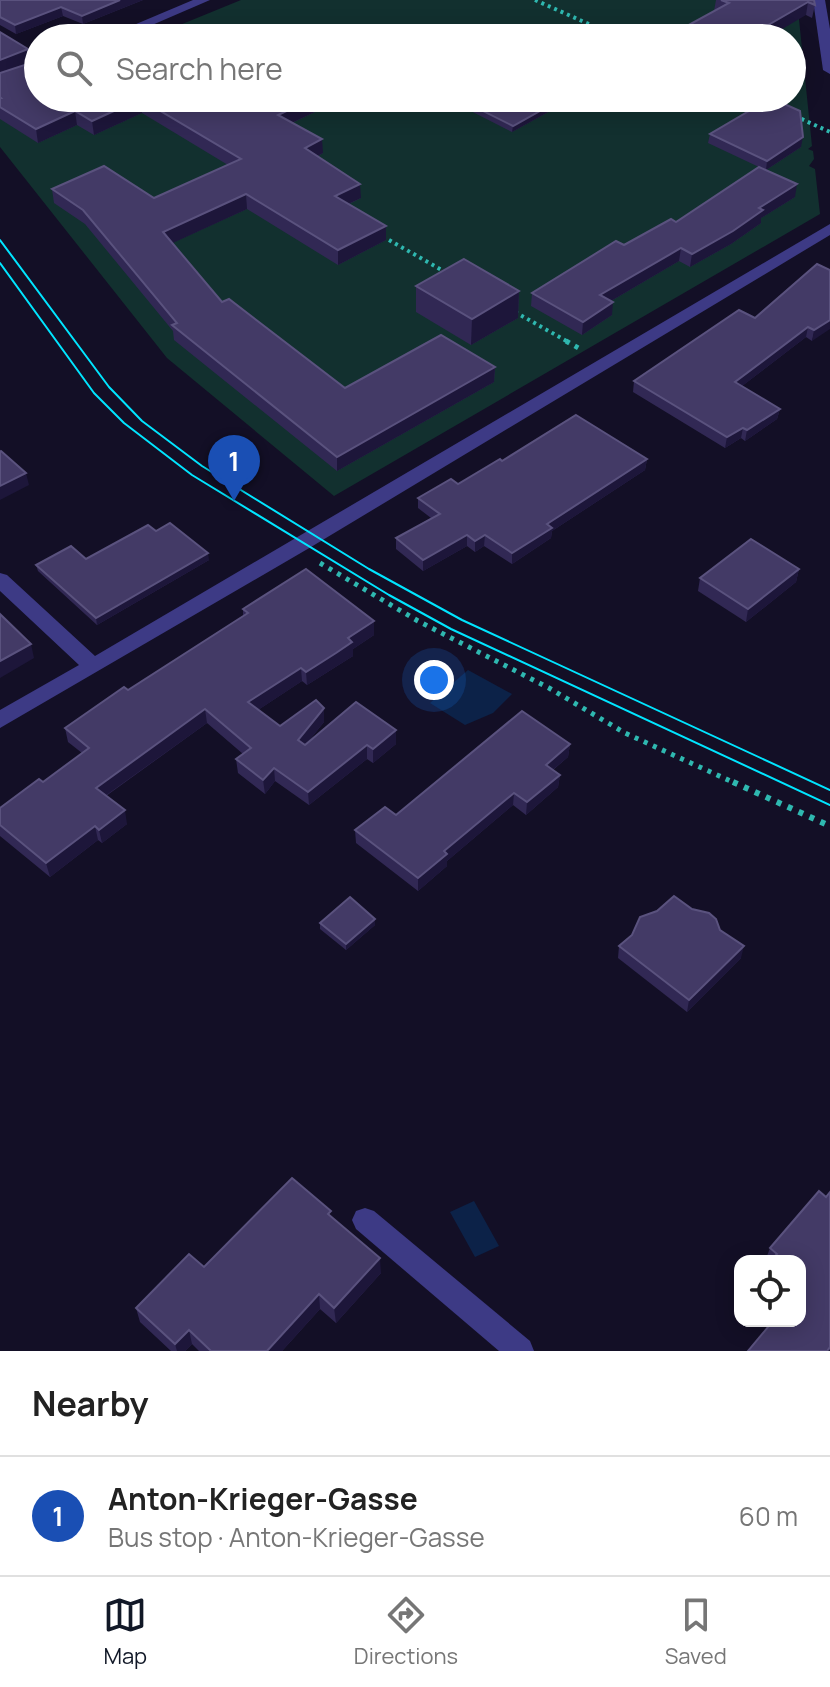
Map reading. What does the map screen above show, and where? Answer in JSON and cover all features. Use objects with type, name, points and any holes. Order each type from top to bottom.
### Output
[{"type":"street","points":[[145,24],[204,0]]},
{"type":"street","points":[[819,0],[830,70]]},
{"type":"street","points":[[0,720],[830,229]]},
{"type":"street","points":[[0,580],[92,665]]},
{"type":"street","points":[[365,1220],[520,1351]]},
{"type":"path","points":[[535,0],[589,24]]},
{"type":"path","points":[[792,115],[830,132]]},
{"type":"path","points":[[389,240],[457,279]]},
{"type":"path","points":[[511,310],[606,364]]},
{"type":"path","points":[[295,548],[418,621],[549,688],[625,733],[830,826]]},
{"type":"green space","points":[[241,0],[797,0],[799,24],[182,24]]},
{"type":"green space","points":[[806,88],[812,146],[808,149],[813,151],[814,159],[809,166],[815,169],[820,214],[334,496],[167,358],[0,147],[0,98],[24,98],[24,112],[806,112]]},
{"type":"water","points":[[468,670],[512,694],[493,713],[465,725],[430,703]]},
{"type":"water","points":[[474,1201],[499,1246],[475,1257],[450,1212]]},
{"type":"building","points":[[0,0],[120,0],[82,16],[61,7],[15,25],[0,17]]},
{"type":"building","points":[[721,0],[814,0],[815,5],[808,2],[770,24],[691,24],[729,3]]},
{"type":"building","points":[[0,32],[24,47],[24,51],[0,60]]},
{"type":"building","points":[[24,65],[24,112],[73,112],[36,129],[0,107],[0,73]]},
{"type":"building","points":[[77,112],[112,112],[92,121]]},
{"type":"building","points":[[162,112],[284,112],[278,115],[322,139],[305,148],[360,184],[335,196],[386,226],[338,250],[246,194],[163,232],[222,302],[229,299],[345,388],[441,335],[495,367],[337,457],[172,325],[177,323],[83,210],[52,189],[104,166],[154,198],[241,159]]},
{"type":"building","points":[[485,112],[538,112],[513,126]]},
{"type":"building","points":[[747,112],[800,112],[803,137],[767,161],[710,134]]},
{"type":"building","points":[[759,167],[797,184],[759,208],[763,210],[733,231],[692,254],[681,248],[600,295],[613,302],[583,322],[532,293],[616,241],[624,245],[671,219],[676,222]]},
{"type":"building","points":[[464,259],[519,291],[472,319],[416,286]]},
{"type":"building","points":[[817,264],[830,270],[830,320],[814,330],[808,327],[735,382],[780,409],[747,430],[743,428],[727,437],[634,381],[739,310],[755,318]]},
{"type":"building","points":[[576,415],[647,459],[547,524],[552,528],[512,553],[485,535],[475,541],[467,535],[423,560],[396,538],[440,514],[418,498],[451,479],[458,484],[500,459],[502,461]]},
{"type":"building","points":[[0,452],[26,473],[0,486]]},
{"type":"building","points":[[170,523],[208,553],[96,618],[36,565],[71,546],[86,559],[148,525],[156,531]]},
{"type":"building","points":[[751,539],[799,569],[748,609],[700,578]]},
{"type":"building","points":[[306,569],[374,621],[348,638],[352,642],[336,653],[306,672],[301,668],[248,702],[280,726],[316,700],[324,708],[298,740],[305,745],[356,702],[396,730],[373,749],[367,745],[308,792],[274,768],[263,780],[236,759],[251,748],[205,709],[96,788],[125,810],[99,830],[95,826],[46,863],[0,825],[0,808],[39,779],[43,782],[89,748],[65,728],[124,687],[128,690],[248,613],[243,609]]},
{"type":"building","points":[[0,614],[31,644],[0,661]]},
{"type":"building","points":[[522,711],[570,744],[546,765],[560,775],[527,802],[514,793],[444,851],[447,854],[418,878],[355,830],[385,807],[396,815]]},
{"type":"building","points":[[674,896],[692,909],[709,913],[716,919],[720,930],[744,946],[689,1000],[619,946],[632,935],[640,917],[657,911]]},
{"type":"building","points":[[350,897],[375,919],[346,944],[320,923]]},
{"type":"building","points":[[292,1178],[331,1211],[328,1214],[380,1258],[334,1308],[319,1294],[267,1351],[211,1351],[189,1330],[175,1344],[136,1308],[189,1254],[204,1267]]},
{"type":"building","points":[[819,1191],[826,1197],[830,1192],[830,1347],[827,1351],[748,1351],[768,1327],[806,1327],[806,1255],[776,1255],[770,1248]]},
{"type":"tram line","points":[[0,240],[109,387],[142,421],[202,466],[369,569],[462,620],[830,790]]},
{"type":"tram line","points":[[0,263],[94,393],[124,423],[192,475],[389,595],[451,629],[830,805]]},
{"type":"place","name":"Anton-Krieger-Gasse","points":[[234,501]]}]
